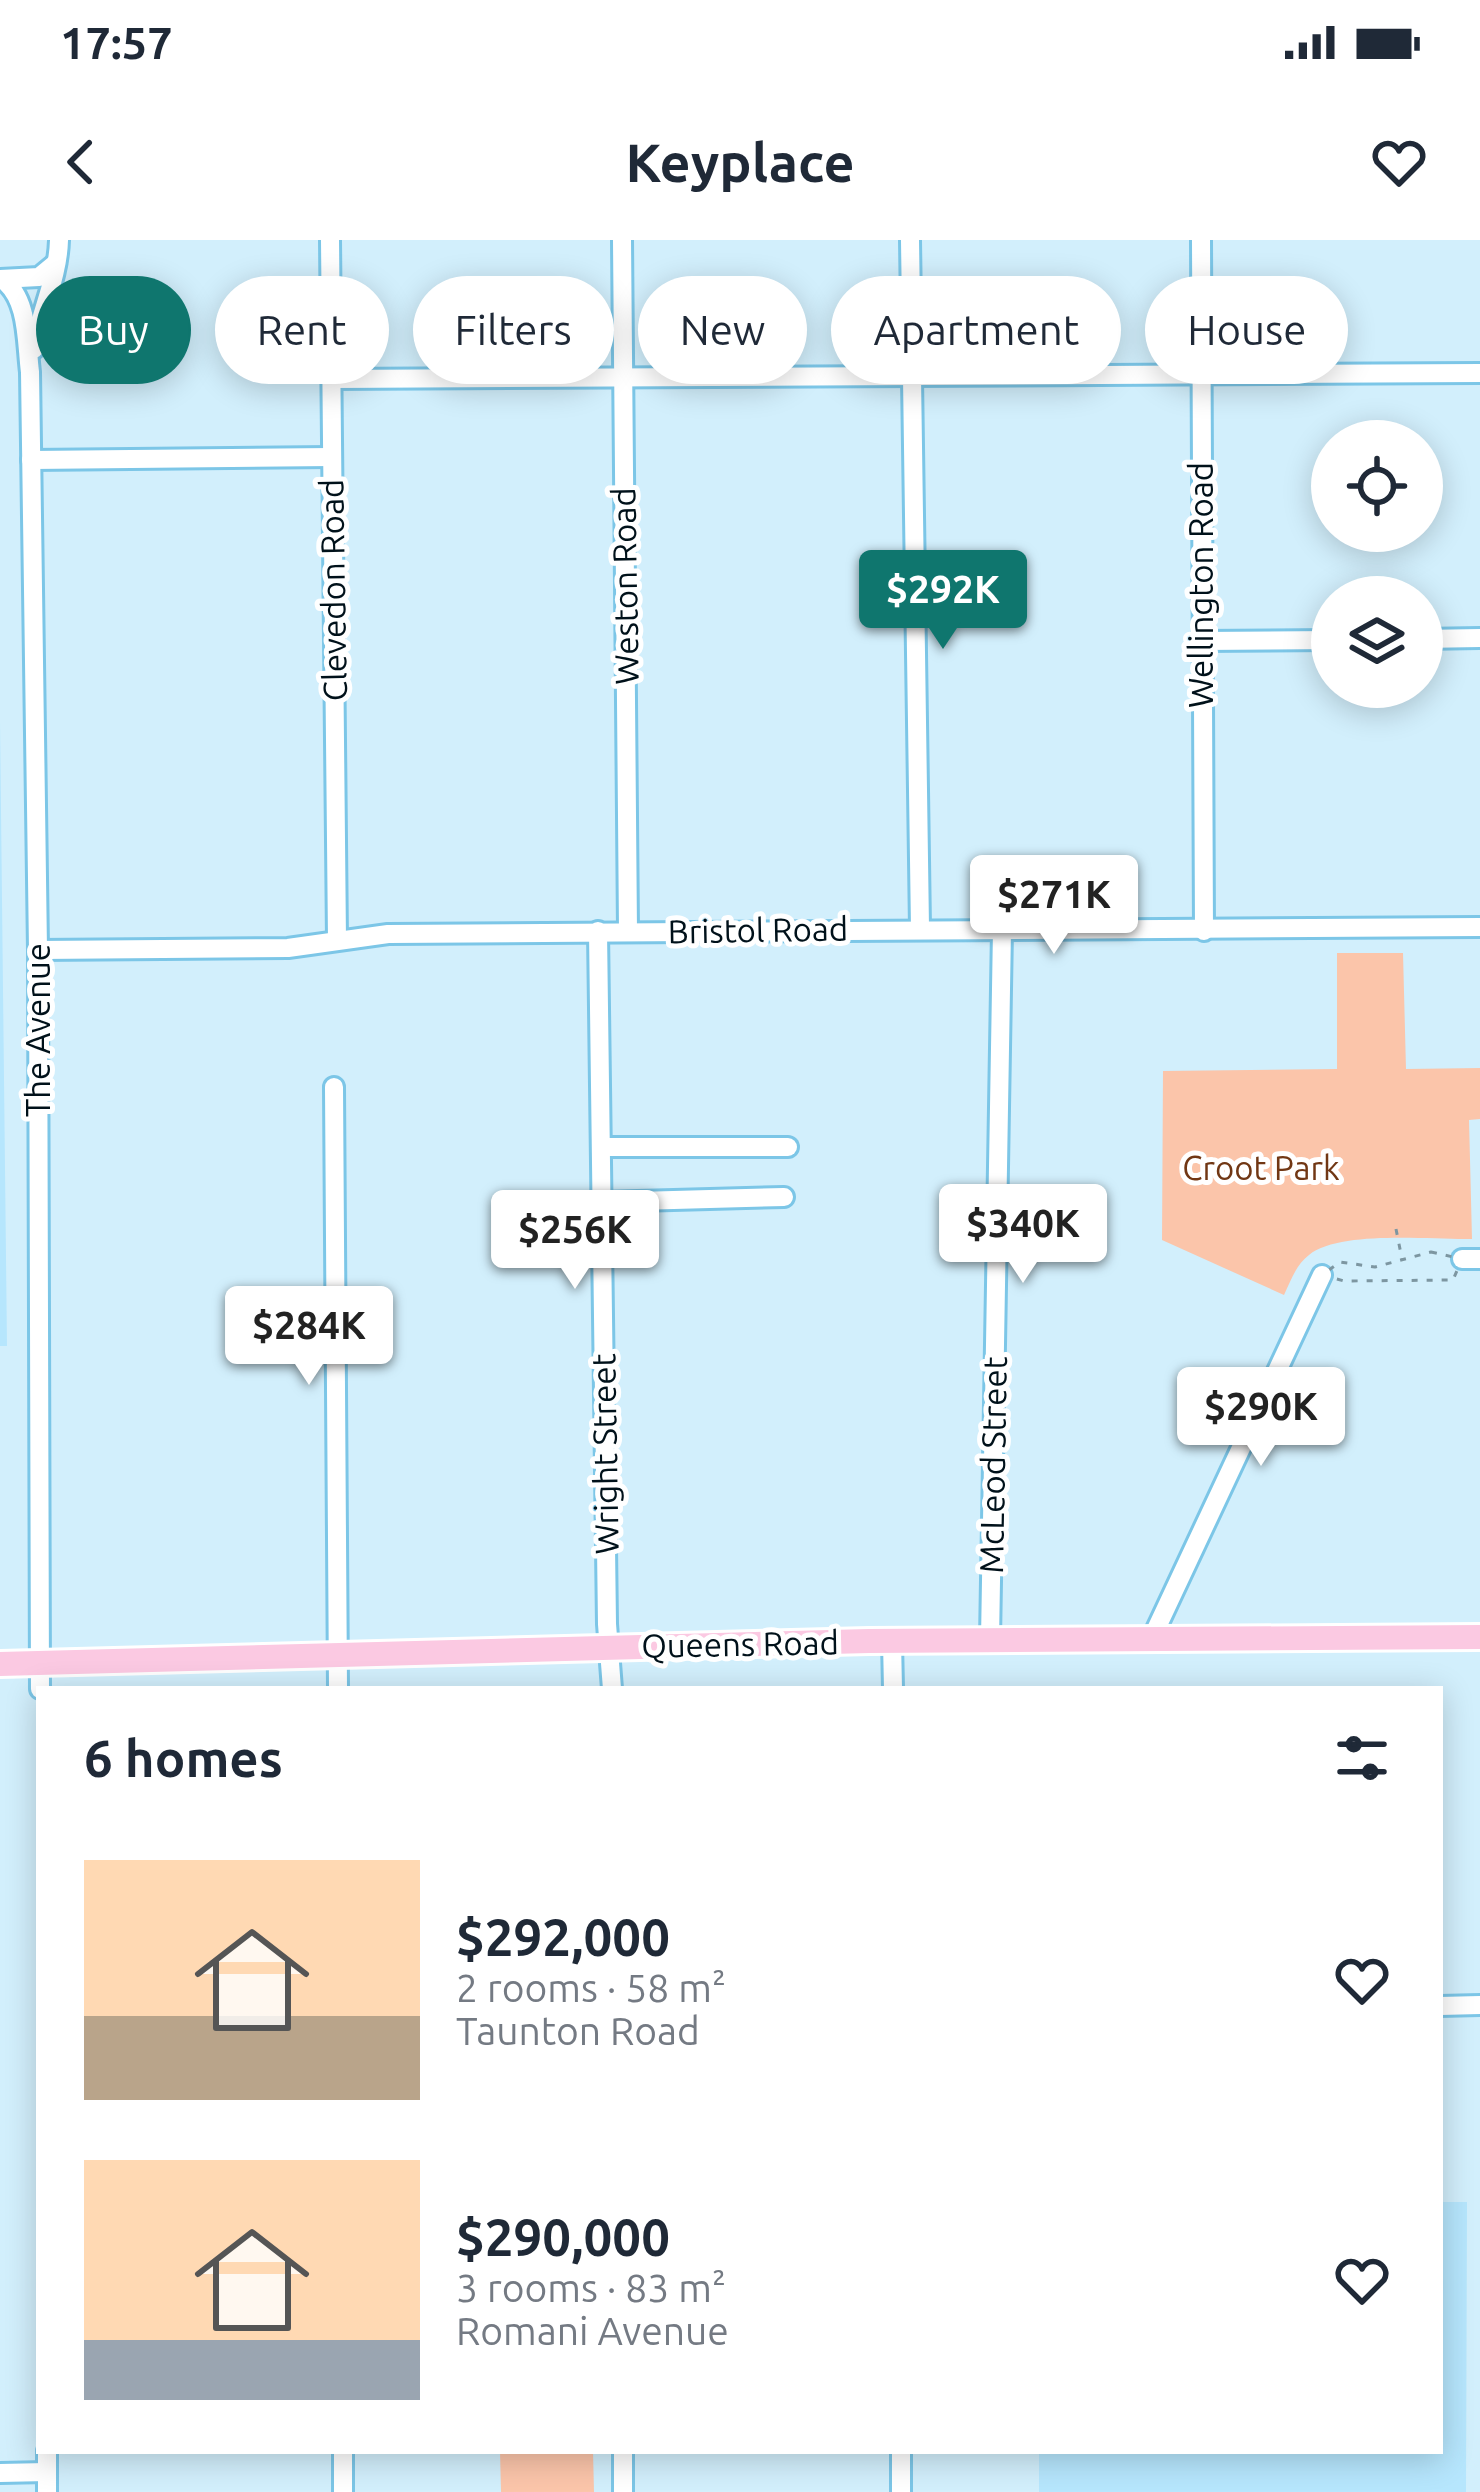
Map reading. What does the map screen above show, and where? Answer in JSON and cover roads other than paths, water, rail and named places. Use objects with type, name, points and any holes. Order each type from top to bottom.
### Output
[{"type":"main road","name":"Queens Road","points":[[0,1664],[892,1641],[1480,1637]]},
{"type":"street","name":"Clevedon Road","points":[[330,240],[330,276]]},
{"type":"street","name":"Weston Road","points":[[622,240],[628,931]]},
{"type":"street","points":[[910,240],[910,276]]},
{"type":"street","name":"Wellington Road","points":[[1201,240],[1201,276]]},
{"type":"street","points":[[1,279],[47,274],[58,249]]},
{"type":"street","name":"The Avenue","points":[[30,372],[58,249]]},
{"type":"street","name":"The Avenue","points":[[1,279],[14,288],[20,301],[30,372],[38,950],[40,1686]]},
{"type":"street","points":[[1348,374],[1480,373]]},
{"type":"street","points":[[389,379],[831,378]]},
{"type":"street","name":"Clevedon Road","points":[[331,384],[337,940]]},
{"type":"street","points":[[911,384],[920,928]]},
{"type":"street","name":"Wellington Road","points":[[1200,384],[1204,931]]},
{"type":"street","points":[[31,460],[331,457]]},
{"type":"street","points":[[1443,639],[1480,638]]},
{"type":"street","points":[[1202,641],[1311,640]]},
{"type":"street","name":"Bristol Road","points":[[38,950],[288,948],[388,934],[1480,927]]},
{"type":"street","name":"McLeod Street","points":[[990,1640],[1002,930]]},
{"type":"street","name":"Wright Street","points":[[598,932],[607,1624],[612,1686]]},
{"type":"street","points":[[334,1087],[338,1686]]},
{"type":"street","points":[[601,1148],[788,1147]]},
{"type":"street","points":[[601,1202],[784,1197]]},
{"type":"street","points":[[1151,1640],[1322,1274]]},
{"type":"street","points":[[892,1641],[893,1686]]},
{"type":"street","points":[[1443,2006],[1480,2006]]},
{"type":"street","points":[[343,2454],[344,2492]]},
{"type":"street","points":[[623,2454],[623,2492]]},
{"type":"street","points":[[901,2454],[902,2492]]},
{"type":"street","points":[[0,2473],[47,2482]]},
{"type":"park label","name":"Croot Park","points":[[1261,1168]]}]
